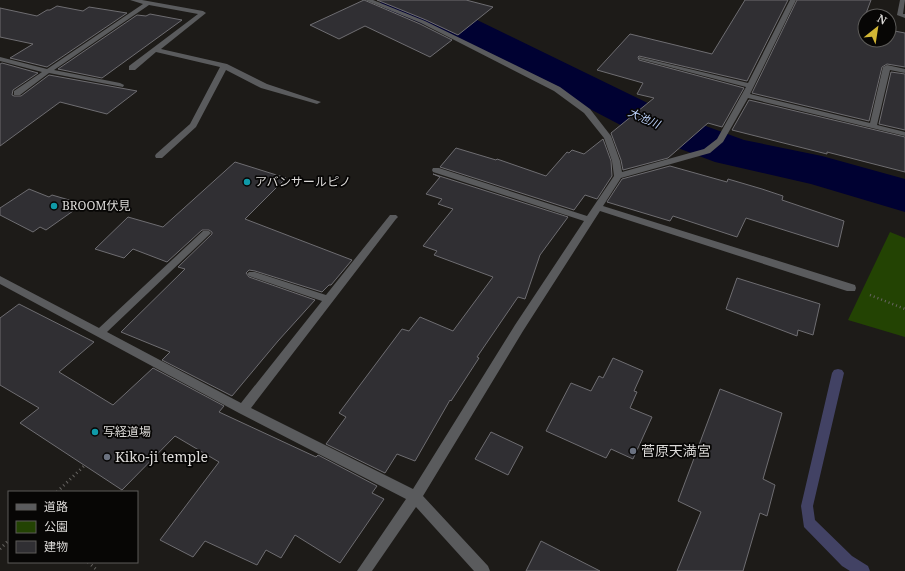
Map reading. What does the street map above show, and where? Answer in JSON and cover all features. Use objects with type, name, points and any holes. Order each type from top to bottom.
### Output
[{"type":"street","points":[[132,68],[203,13],[133,0]]},
{"type":"street","points":[[364,571],[415,497],[519,328],[618,176],[616,161],[608,138],[587,111],[557,89],[423,22],[368,0]]},
{"type":"street","points":[[618,176],[707,151],[720,140],[746,95],[793,0]]},
{"type":"street","points":[[903,0],[900,15],[905,16]]},
{"type":"street","points":[[17,93],[148,3]]},
{"type":"street","points":[[155,50],[224,66],[264,86],[317,102]]},
{"type":"street","points":[[641,58],[750,86]]},
{"type":"street","points":[[0,59],[120,86]]},
{"type":"street","points":[[159,156],[193,125],[224,66]]},
{"type":"street","points":[[873,126],[887,67],[905,71]]},
{"type":"street","points":[[746,95],[905,134]]},
{"type":"street","points":[[436,170],[590,220]]},
{"type":"street","points":[[598,207],[851,288]]},
{"type":"street","points":[[243,410],[394,217]]},
{"type":"street","points":[[100,333],[206,233]]},
{"type":"street","points":[[252,274],[328,300]]},
{"type":"street","points":[[0,280],[243,410],[415,497],[483,571]]},
{"type":"path","points":[[851,288],[905,309]]},
{"type":"path","points":[[58,491],[84,466]]},
{"type":"path","points":[[0,549],[8,541]]},
{"type":"path","points":[[89,563],[98,571]]},
{"type":"green space","points":[[890,232],[905,238],[905,337],[848,320]]},
{"type":"building","points":[[364,0],[420,24],[452,40],[430,57],[365,26],[339,39],[310,25]]},
{"type":"building","points":[[377,0],[466,0],[493,7],[458,35]]},
{"type":"building","points":[[745,0],[788,0],[747,81],[638,57],[639,60],[744,88],[722,127],[708,123],[668,158],[623,170],[611,133],[654,98],[637,94],[643,83],[597,70],[630,34],[712,54]]},
{"type":"building","points":[[797,0],[871,0],[868,8],[857,8],[857,48],[897,48],[897,32],[905,33],[905,67],[887,64],[882,67],[869,121],[752,93]]},
{"type":"building","points":[[57,6],[83,11],[89,7],[127,13],[47,67],[10,58],[33,44],[0,37],[0,8],[37,16]]},
{"type":"building","points":[[150,14],[182,20],[102,78],[58,69],[137,15],[146,16]]},
{"type":"building","points":[[2,63],[38,73],[13,90],[12,95],[14,96],[21,96],[49,75],[137,91],[107,114],[60,102],[0,146],[0,64]]},
{"type":"building","points":[[891,72],[905,74],[905,130],[879,124]]},
{"type":"building","points":[[749,100],[905,137],[905,172],[732,130]]},
{"type":"building","points":[[603,139],[611,161],[612,176],[597,199],[585,195],[574,210],[440,167],[456,148],[496,160],[497,159],[546,176],[567,152],[569,153],[572,150],[584,154]]},
{"type":"building","points":[[235,162],[286,178],[245,219],[352,260],[331,285],[329,285],[322,292],[255,271],[249,270],[246,273],[249,277],[315,300],[232,396],[162,360],[170,352],[121,332],[185,269],[178,267],[212,234],[212,232],[209,230],[202,230],[167,262],[133,249],[124,258],[95,249],[128,217],[163,227]]},
{"type":"building","points":[[670,166],[727,182],[728,179],[762,189],[783,196],[782,200],[844,221],[838,247],[746,218],[737,237],[673,216],[670,221],[607,202],[622,179]]},
{"type":"building","points":[[433,174],[568,217],[540,255],[525,299],[518,297],[477,357],[479,358],[451,401],[450,400],[415,461],[397,454],[385,473],[326,444],[346,417],[339,413],[402,329],[409,331],[420,317],[453,331],[493,277],[434,255],[437,251],[423,246],[453,209],[438,204],[442,199],[426,194],[440,177]]},
{"type":"building","points":[[29,189],[49,197],[52,195],[83,204],[46,230],[40,227],[33,232],[0,215],[0,208]]},
{"type":"building","points":[[737,278],[820,304],[813,335],[798,330],[797,336],[726,309]]},
{"type":"building","points":[[19,304],[94,342],[59,372],[113,405],[153,368],[224,406],[219,412],[316,457],[318,455],[377,486],[372,493],[384,499],[340,563],[295,535],[281,558],[266,550],[257,565],[205,541],[193,557],[160,540],[219,462],[175,436],[122,490],[20,423],[39,408],[0,385],[0,318]]},
{"type":"building","points":[[613,358],[643,371],[634,391],[637,392],[630,408],[652,417],[633,459],[611,449],[606,458],[546,431],[571,383],[591,391],[599,376],[603,378]]},
{"type":"building","points":[[720,389],[782,413],[763,479],[775,485],[767,516],[760,513],[743,571],[677,571],[701,512],[678,501]]},
{"type":"building","points":[[491,432],[523,447],[508,475],[475,459]]},
{"type":"building","points":[[541,541],[600,571],[526,571]]},
{"type":"waterway","name":"大池川","points":[[397,0],[460,26],[646,120],[732,152],[822,171],[905,196]]},
{"type":"waterway","points":[[838,373],[807,506],[809,523],[847,561],[863,571]]},
{"type":"place","name":"アバンサールピノ","points":[[247,182]]},
{"type":"place","name":"BROOM伏見","points":[[54,206]]},
{"type":"place","name":"写経道場","points":[[95,432]]},
{"type":"place","name":"菅原天満宮","points":[[633,451]]},
{"type":"place","name":"Kiko-ji temple","points":[[107,457]]}]
